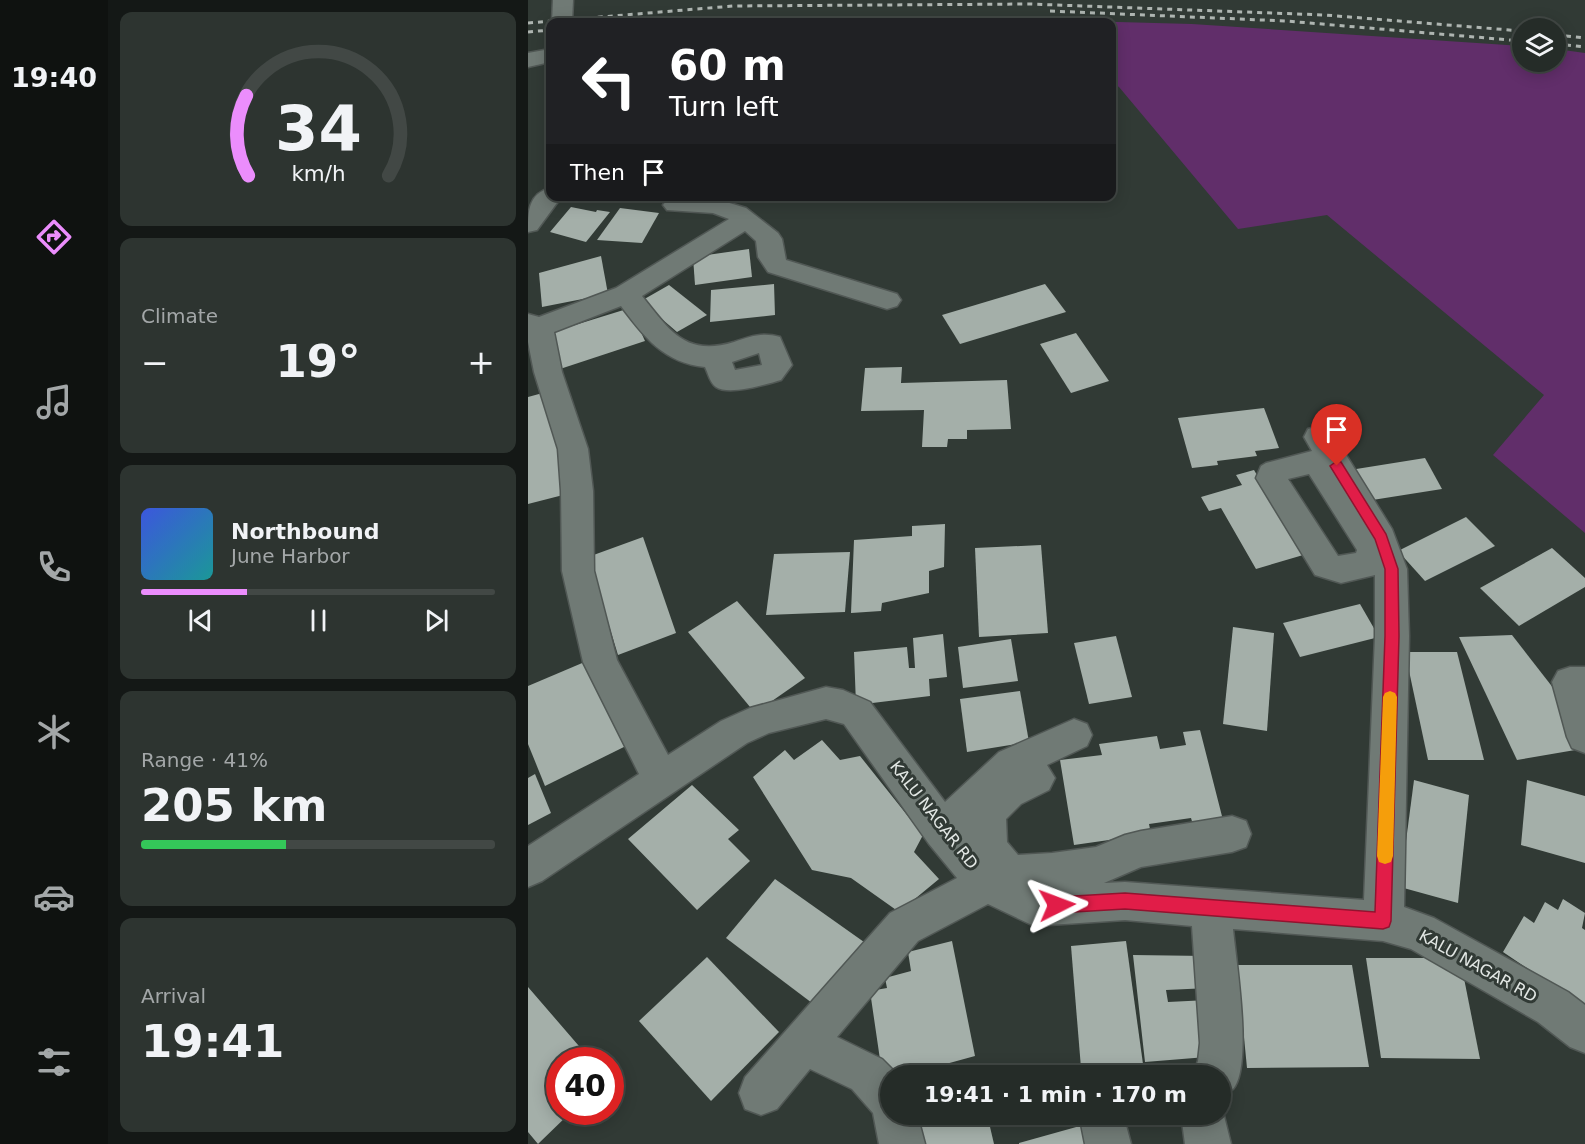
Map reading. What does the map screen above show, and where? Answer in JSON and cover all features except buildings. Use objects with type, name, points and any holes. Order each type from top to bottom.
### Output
[{"type":"street","points":[[562,18],[563,0]]},
{"type":"street","points":[[528,60],[546,57]]},
{"type":"street","points":[[528,224],[546,201]]},
{"type":"street","points":[[676,205],[729,207],[747,219],[769,239],[771,257],[777,266],[887,300]]},
{"type":"street","points":[[661,778],[600,662],[578,570],[577,491],[573,449],[533,325],[626,294],[747,219]]},
{"type":"street","points":[[626,294],[664,342],[696,357],[715,355]]},
{"type":"street","points":[[1326,457],[1381,538],[1392,569],[1383,921]]},
{"type":"street","points":[[1585,682],[1570,682],[1585,737]]},
{"type":"street","name":"KALU NAGAR RD","points":[[528,868],[661,778],[734,732],[763,719],[826,703],[843,706],[857,713],[944,831],[988,883],[1034,906],[1125,901],[1383,921],[1420,932],[1553,1007],[1585,1032]]},
{"type":"street","points":[[944,831],[970,802],[1012,764],[1074,735]]},
{"type":"street","points":[[1036,778],[1024,781],[1009,791],[994,805],[987,817],[987,835],[993,856],[1002,868],[1020,874],[1102,865],[1118,848],[1232,834]]},
{"type":"street","points":[[1118,848],[1125,901]]},
{"type":"street","points":[[761,1093],[904,927],[988,883]]},
{"type":"street","points":[[1211,908],[1222,1050],[1220,1065]]},
{"type":"street","points":[[804,1042],[867,1074],[880,1088]]},
{"type":"street","points":[[898,1125],[902,1144]]},
{"type":"street","points":[[1103,1125],[1107,1144]]},
{"type":"street","points":[[1205,1125],[1208,1144]]},
{"type":"shaded area","points":[[1116,22],[1192,24],[1512,45],[1512,72],[1566,72],[1566,50],[1585,53],[1585,533],[1493,455],[1544,395],[1327,215],[1238,229],[1116,85]]},
{"type":"railway","points":[[588,18],[733,6],[1029,4],[1325,15],[1512,30]]},
{"type":"railway","points":[[1050,11],[1286,21],[1512,40]]},
{"type":"railway","points":[[528,23],[546,22]]},
{"type":"railway","points":[[528,32],[546,30]]},
{"type":"railway","points":[[1566,36],[1585,38]]},
{"type":"railway","points":[[1566,45],[1585,47]]},
{"type":"slow traffic","points":[[1385,856],[1390,697]]},
{"type":"route","points":[[1057,905],[1125,901],[1383,921],[1392,569],[1381,538],[1337,466]]}]
